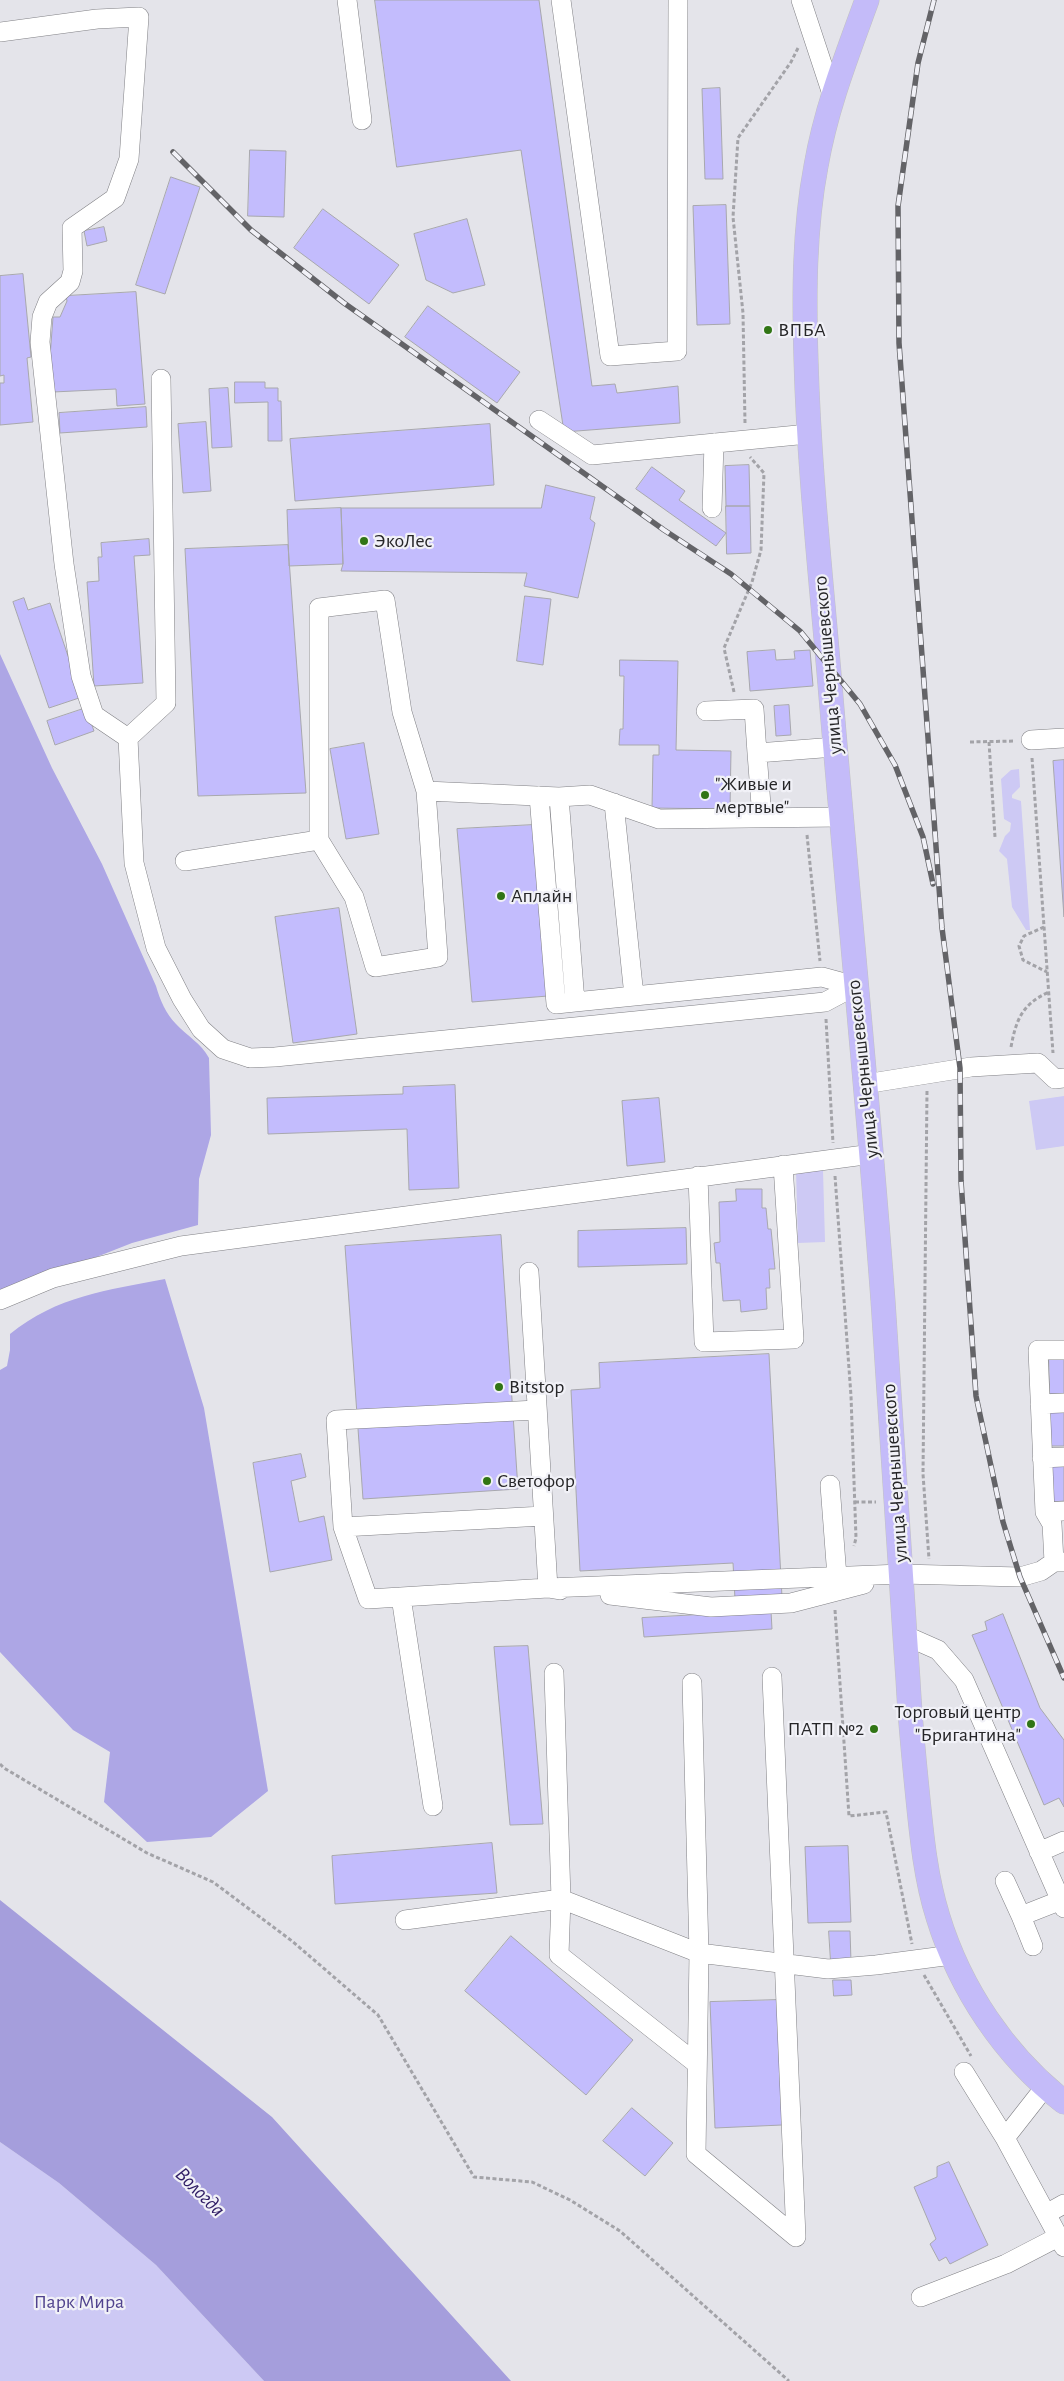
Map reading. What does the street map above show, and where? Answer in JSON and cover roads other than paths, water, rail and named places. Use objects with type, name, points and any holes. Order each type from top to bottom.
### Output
[{"type":"main road","name":"улица Чернышевского","points":[[867,0],[832,94],[815,169],[807,246],[805,331],[808,434],[855,986],[872,1154],[911,1728],[924,1854],[937,1915],[952,1955],[972,1995],[998,2036],[1045,2087],[1064,2102]]},
{"type":"street","points":[[347,0],[362,120]]},
{"type":"street","points":[[561,0],[610,356],[677,350],[678,0]]},
{"type":"street","points":[[801,0],[832,94]]},
{"type":"street","points":[[0,32],[97,19],[140,17],[129,159],[115,198],[72,228],[73,271],[70,282],[48,302],[42,317],[40,342],[64,564],[81,676],[94,715],[128,738]]},
{"type":"street","points":[[128,738],[166,703],[161,379]]},
{"type":"street","points":[[539,420],[592,455],[808,434]]},
{"type":"street","points":[[712,508],[714,443]]},
{"type":"street","points":[[385,600],[402,712],[426,791],[438,957],[375,967],[354,898],[319,840],[319,608],[385,600]]},
{"type":"street","points":[[706,711],[754,709],[762,818]]},
{"type":"street","points":[[128,738],[134,863],[156,948],[182,999],[201,1029],[222,1049],[250,1058],[275,1057],[825,1002],[855,986]]},
{"type":"street","points":[[1031,740],[1064,738]]},
{"type":"street","points":[[757,753],[835,748]]},
{"type":"street","points":[[426,791],[559,797],[590,795],[659,819],[840,816]]},
{"type":"street","points":[[539,796],[556,1004],[822,977],[855,986]]},
{"type":"street","points":[[559,797],[575,1002]]},
{"type":"street","points":[[614,804],[634,996]]},
{"type":"street","points":[[184,861],[319,840]]},
{"type":"street","points":[[865,1084],[971,1067],[1038,1064],[1059,1078]]},
{"type":"street","points":[[0,1300],[53,1278],[181,1246],[872,1154]]},
{"type":"street","points":[[698,1176],[704,1342],[794,1339],[783,1165]]},
{"type":"street","points":[[529,1272],[548,1588]]},
{"type":"street","points":[[537,1410],[336,1420],[343,1527],[368,1599],[548,1588],[840,1582],[901,1574],[1020,1577],[1041,1571],[1059,1562],[1052,1524],[1045,1512],[1038,1350],[1064,1350]]},
{"type":"street","points":[[1040,1404],[1064,1403]]},
{"type":"street","points":[[1042,1458],[1064,1457]]},
{"type":"street","points":[[830,1485],[840,1582]]},
{"type":"street","points":[[1045,1512],[1064,1512]]},
{"type":"street","points":[[343,1527],[543,1516]]},
{"type":"street","points":[[401,1596],[432,1806]]},
{"type":"street","points":[[904,1635],[938,1650],[964,1680],[1039,1852],[1063,1902],[1021,1916]]},
{"type":"street","points":[[554,1673],[561,1899],[559,1955],[697,2064]]},
{"type":"street","points":[[692,1683],[698,1953],[696,2154],[796,2236],[772,1677]]},
{"type":"street","points":[[1039,1852],[1064,1842]]},
{"type":"street","points":[[1005,1881],[1033,1946]]},
{"type":"street","points":[[405,1920],[561,1899],[698,1953],[828,1969],[952,1955]]},
{"type":"street","points":[[920,2297],[1061,2242],[1005,2138],[964,2072]]},
{"type":"street","points":[[1005,2138],[1045,2087]]},
{"type":"street","points":[[1046,2214],[1064,2204]]},
{"type":"water","name":"Вологда","points":[[0,1900],[272,2117],[511,2381],[264,2381],[156,2265],[59,2183],[0,2142]]},
{"type":"railway","points":[[934,0],[918,63],[898,206],[899,343],[942,928],[960,1068],[961,1181],[976,1396],[1003,1522],[1020,1577],[1064,1678]]},
{"type":"railway","points":[[173,152],[251,230],[344,303],[664,530],[731,574],[800,631],[860,704],[895,765],[923,837],[933,884]]},
{"type":"place","name":"ВПБА","points":[[768,330]]},
{"type":"place","name":"ЭкоЛес","points":[[364,541]]},
{"type":"place","name":"\"Живые и мертвые\"","points":[[705,795]]},
{"type":"place","name":"Аплайн","points":[[501,896]]},
{"type":"place","name":"Bitstop","points":[[499,1387]]},
{"type":"place","name":"Светофор","points":[[487,1481]]},
{"type":"place","name":"Торговый центр \"Бригантина\"","points":[[1031,1724]]},
{"type":"place","name":"ПАТП №2","points":[[874,1729]]},
{"type":"park label","name":"Парк Мира","points":[[79,2302]]}]
